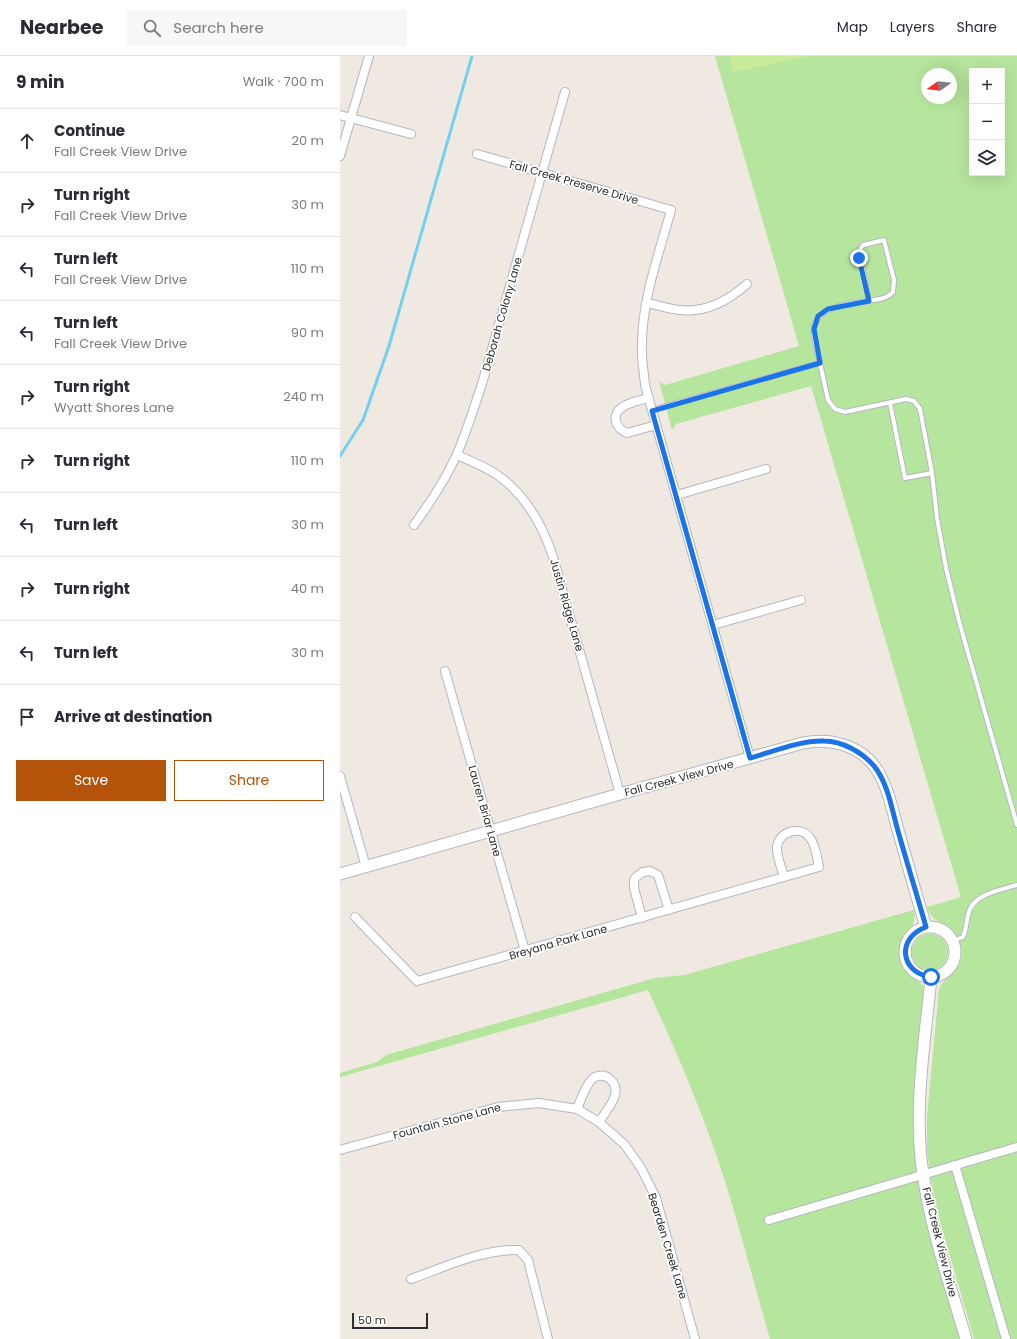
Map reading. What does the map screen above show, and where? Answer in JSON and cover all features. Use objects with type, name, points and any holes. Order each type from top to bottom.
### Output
[{"type":"street","points":[[340,156],[369,56]]},
{"type":"street","name":"Deborah Colony Lane","points":[[414,525],[439,487],[457,455],[482,384],[565,92]]},
{"type":"street","points":[[340,115],[411,134]]},
{"type":"street","name":"Fall Creek Preserve Drive","points":[[477,154],[671,210],[647,303]]},
{"type":"street","points":[[747,284],[729,299],[710,307],[682,310],[647,303],[642,345],[645,385],[750,758]]},
{"type":"street","points":[[649,398],[621,407],[616,415],[616,420],[619,428],[628,433],[656,425]]},
{"type":"street","name":"Justin Ridge Lane","points":[[457,455],[485,467],[504,480],[521,497],[542,528],[553,558],[620,794]]},
{"type":"street","points":[[677,495],[766,469]]},
{"type":"street","points":[[713,625],[801,600]]},
{"type":"street","name":"Lauren Briar Lane","points":[[445,671],[525,951]]},
{"type":"street","name":"Fall Creek View Drive","points":[[340,874],[803,743],[824,741],[845,745],[866,758],[875,767],[889,799],[926,927]]},
{"type":"street","points":[[340,776],[366,867]]},
{"type":"street","name":"Breyana Park Lane","points":[[355,917],[417,981],[642,918],[819,867],[813,842],[810,837],[802,831],[798,830],[788,832],[778,842],[777,852],[784,877]]},
{"type":"street","points":[[642,918],[634,884],[636,877],[643,872],[650,871],[658,875],[669,910]]},
{"type":"street","points":[[926,927],[934,927],[948,935],[953,941],[955,949],[952,965],[943,973],[931,977],[923,976],[910,966],[906,959],[905,951],[907,943],[918,930],[926,927]]},
{"type":"street","name":"Fall Creek View Drive","points":[[931,977],[920,1092],[920,1136],[923,1174],[933,1223],[966,1339]]},
{"type":"street","points":[[577,1109],[589,1083],[595,1077],[604,1076],[612,1080],[616,1088],[615,1096],[599,1122]]},
{"type":"street","name":"Fountain Stone Lane","points":[[340,1150],[498,1107],[539,1103],[577,1109],[599,1122]]},
{"type":"street","name":"Bearden Creek Lane","points":[[599,1122],[625,1146],[641,1168],[656,1198],[695,1339]]},
{"type":"street","points":[[769,1220],[1017,1147]]},
{"type":"street","points":[[955,1165],[1006,1339]]},
{"type":"street","points":[[411,1279],[473,1257],[505,1249],[519,1250],[528,1260],[548,1339]]},
{"type":"lane","points":[[869,301],[859,251],[863,245],[884,240],[894,280],[894,289],[891,295],[869,301],[828,309],[818,316],[814,329],[828,400],[835,409],[845,412],[906,399],[914,401],[920,409],[932,473],[937,518],[952,590],[975,680],[1017,825]]},
{"type":"lane","points":[[652,411],[820,363]]},
{"type":"lane","points":[[890,403],[905,478],[932,473]]},
{"type":"lane","points":[[953,941],[963,937],[966,931],[970,910],[975,901],[986,894],[1017,885]]},
{"type":"green space","points":[[715,56],[1017,56],[1017,1339],[974,1339],[941,1225],[932,1187],[927,1149],[927,1117],[939,989],[943,982],[958,967],[962,952],[960,942],[951,928],[934,919],[927,907],[961,897],[811,386],[676,424],[672,430],[659,381],[665,385],[799,346]]},
{"type":"green space","points":[[730,56],[810,56],[733,72]]},
{"type":"green space","points":[[914,910],[914,922],[902,943],[900,956],[901,962],[906,971],[921,984],[925,994],[913,1114],[916,1169],[922,1204],[960,1339],[770,1339],[737,1220],[717,1157],[690,1084],[648,990],[340,1077],[340,1073],[377,1062],[386,1055],[655,978],[684,975]]},
{"type":"green space","points":[[934,934],[943,939],[947,945],[947,959],[943,965],[934,970],[926,970],[917,965],[913,959],[912,948],[917,939],[923,935]]},
{"type":"waterway","points":[[340,456],[363,420],[389,346],[472,56]]},
{"type":"route","points":[[859,258],[869,301],[828,309],[818,316],[814,329],[820,363],[652,411],[677,495],[750,758],[803,743],[824,741],[845,745],[866,758],[875,767],[889,799],[926,927],[918,930],[907,943],[905,951],[906,959],[916,972],[923,976],[931,977]]}]
